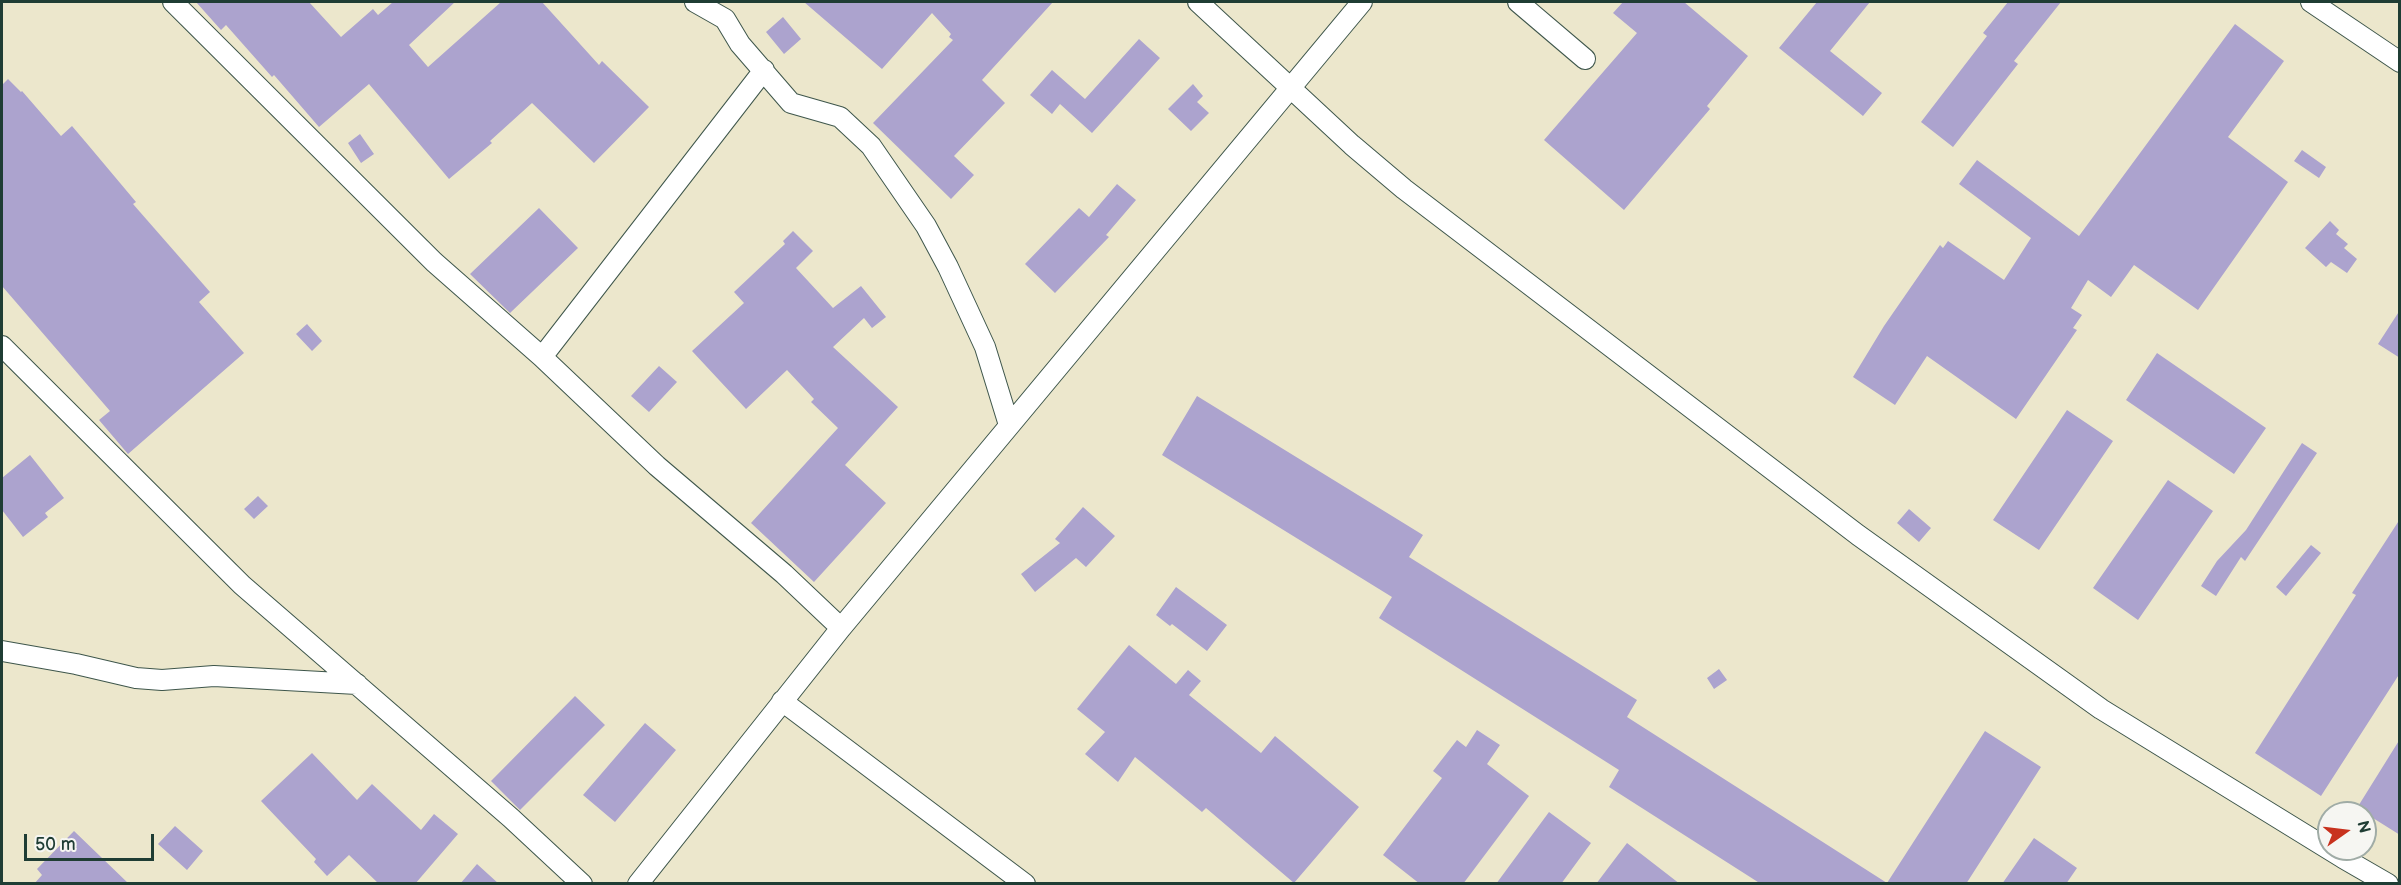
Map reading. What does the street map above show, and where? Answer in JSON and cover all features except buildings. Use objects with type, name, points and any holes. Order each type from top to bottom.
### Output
[{"type":"street","points":[[173,2],[435,262],[542,357],[657,466],[784,574],[841,628]]},
{"type":"street","points":[[695,2],[725,19],[740,44],[791,103],[840,117],[871,146],[926,226],[948,267],[985,347],[1009,425]]},
{"type":"street","points":[[1198,2],[1289,88],[1404,189],[1858,535],[2101,709],[2388,884]]},
{"type":"street","points":[[638,884],[841,628],[1362,2]]},
{"type":"street","points":[[1518,2],[1585,59]]},
{"type":"street","points":[[2311,2],[2400,62]]},
{"type":"street","points":[[542,357],[764,70]]},
{"type":"street","points":[[2,346],[242,585],[511,818],[582,884]]},
{"type":"street","points":[[2,651],[76,664],[136,678],[162,680],[214,676],[357,684]]},
{"type":"street","points":[[782,700],[1024,884]]}]
